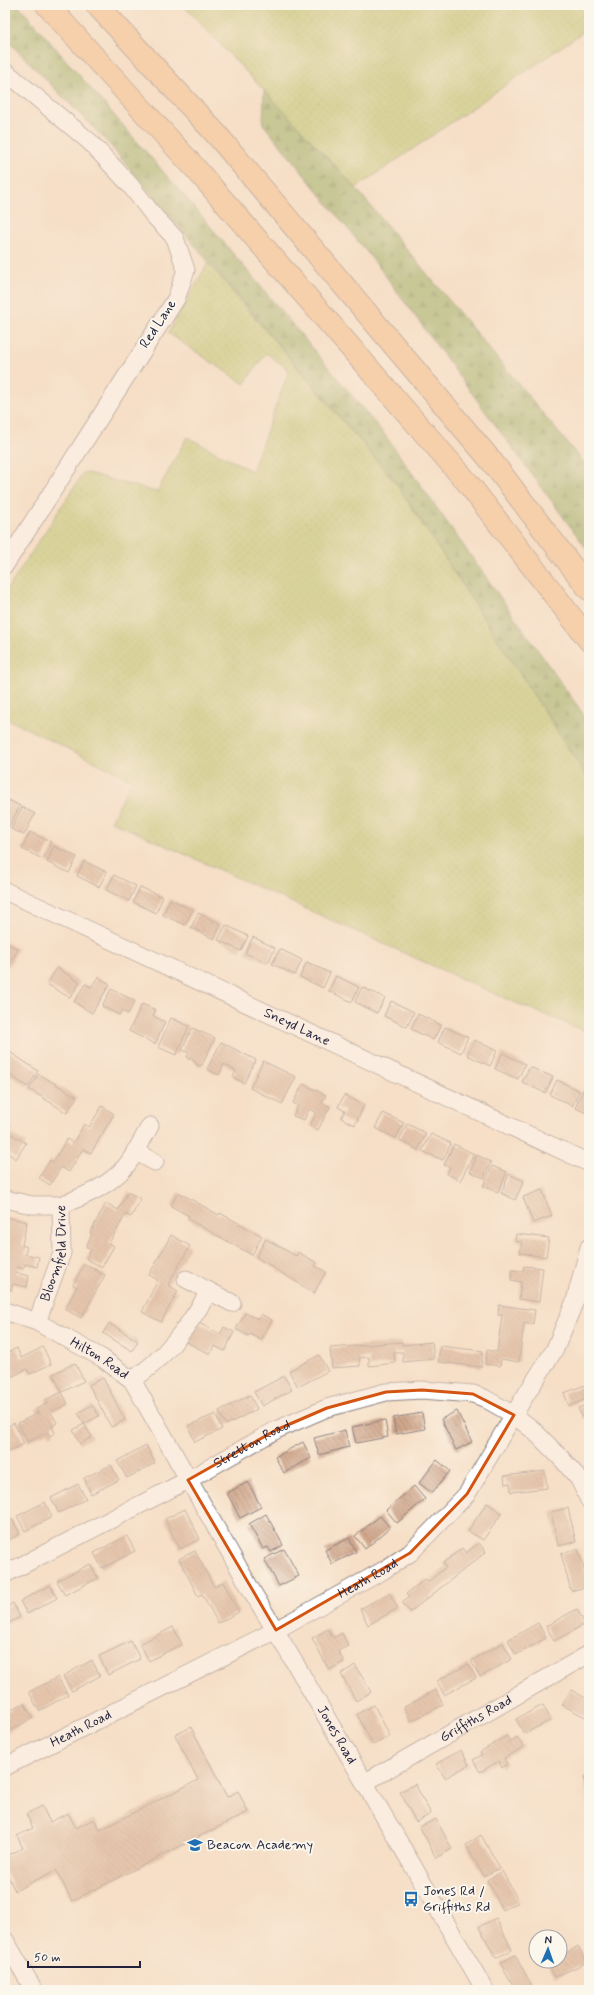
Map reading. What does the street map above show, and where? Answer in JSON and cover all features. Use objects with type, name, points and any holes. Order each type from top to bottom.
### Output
[{"type":"highway","points":[[47,5],[195,168],[467,482],[589,640]]},
{"type":"highway","points":[[97,5],[217,135],[494,463],[589,589]]},
{"type":"street","name":"Red Lane","points":[[5,71],[90,142],[130,185],[154,216],[176,238],[186,270],[176,299],[5,565]]},
{"type":"street","name":"Sneyd Lane","points":[[5,891],[589,1163]]},
{"type":"street","name":"Bloomfield Drive","points":[[37,1322],[62,1253],[60,1205],[100,1188],[127,1165],[150,1126]]},
{"type":"street","points":[[135,1151],[155,1162]]},
{"type":"street","points":[[5,1199],[32,1206],[60,1205]]},
{"type":"street","name":"Heath Road","points":[[5,1767],[276,1630],[384,1570],[410,1553],[467,1494],[555,1349],[575,1301],[589,1247]]},
{"type":"street","points":[[186,1279],[232,1303]]},
{"type":"street","points":[[132,1380],[146,1371],[167,1349],[199,1310],[209,1291]]},
{"type":"street","name":"Hilton Road","points":[[5,1311],[37,1322],[102,1358],[132,1380],[188,1480]]},
{"type":"street","name":"Stretton Road","points":[[5,1574],[188,1480],[283,1427],[327,1408],[386,1392],[422,1390],[473,1394],[484,1398],[514,1415],[561,1458],[579,1479],[589,1500]]},
{"type":"street","name":"Jones Road","points":[[188,1480],[485,1990]]},
{"type":"street","name":"Griffiths Road","points":[[364,1784],[589,1654]]},
{"type":"street","points":[[5,1941],[34,1990]]},
{"type":"highlighted area","points":[[422,1390],[473,1394],[514,1415],[467,1494],[410,1553],[276,1630],[188,1480],[276,1430],[327,1408],[386,1392]]},
{"type":"green space","points":[[5,5],[18,5],[195,208],[385,435],[589,722],[589,780],[396,483],[107,142],[5,38]]},
{"type":"green space","points":[[183,5],[589,5],[589,28],[356,188]]},
{"type":"green space","points":[[264,90],[356,188],[589,469],[589,552],[378,266],[263,124]]},
{"type":"green space","points":[[208,263],[396,483],[589,780],[589,1033],[504,998],[111,821],[132,780],[5,718],[5,593],[84,472],[157,492],[187,437],[252,471],[289,370],[266,353],[244,384],[168,333]]},
{"type":"building","points":[[7,799],[20,806],[9,827],[5,826],[5,803]]},
{"type":"building","points":[[22,807],[35,814],[24,835],[11,829]]},
{"type":"building","points":[[30,832],[51,842],[43,859],[22,849]]},
{"type":"building","points":[[54,846],[77,857],[69,873],[47,862]]},
{"type":"building","points":[[84,861],[107,872],[99,887],[77,876]]},
{"type":"building","points":[[114,875],[136,886],[129,901],[106,890]]},
{"type":"building","points":[[140,887],[163,897],[156,913],[133,902]]},
{"type":"building","points":[[170,899],[193,910],[185,925],[163,915]]},
{"type":"building","points":[[198,913],[221,924],[214,939],[191,928]]},
{"type":"building","points":[[226,925],[248,936],[241,951],[218,940]]},
{"type":"building","points":[[253,937],[275,948],[268,963],[245,953]]},
{"type":"building","points":[[5,942],[18,949],[9,966],[5,964]]},
{"type":"building","points":[[280,949],[302,960],[295,975],[272,964]]},
{"type":"building","points":[[307,962],[330,973],[323,988],[300,977]]},
{"type":"building","points":[[57,968],[80,982],[70,998],[47,984]]},
{"type":"building","points":[[336,976],[359,987],[352,1002],[329,991]]},
{"type":"building","points":[[98,977],[110,984],[92,1013],[74,1002],[85,984],[91,987]]},
{"type":"building","points":[[362,987],[385,998],[377,1013],[355,1002]]},
{"type":"building","points":[[111,989],[135,1001],[128,1014],[122,1011],[119,1015],[102,1006]]},
{"type":"building","points":[[391,1001],[414,1012],[407,1027],[384,1016]]},
{"type":"building","points":[[142,1004],[156,1010],[153,1016],[165,1022],[155,1044],[129,1031]]},
{"type":"building","points":[[418,1014],[441,1025],[433,1040],[411,1029]]},
{"type":"building","points":[[171,1018],[189,1026],[176,1055],[158,1047]]},
{"type":"building","points":[[445,1027],[468,1037],[461,1053],[438,1042]]},
{"type":"building","points":[[192,1028],[215,1038],[202,1065],[199,1066],[194,1062],[194,1059],[188,1059],[187,1056],[189,1053],[182,1050]]},
{"type":"building","points":[[475,1040],[497,1051],[490,1066],[467,1055]]},
{"type":"building","points":[[221,1042],[256,1060],[244,1083],[233,1077],[236,1071],[224,1064],[219,1075],[207,1069]]},
{"type":"building","points":[[7,1050],[38,1071],[28,1087],[5,1072]]},
{"type":"building","points":[[502,1053],[525,1064],[518,1079],[495,1069]]},
{"type":"building","points":[[263,1061],[296,1077],[282,1104],[250,1088]]},
{"type":"building","points":[[530,1067],[553,1077],[545,1093],[522,1082]]},
{"type":"building","points":[[39,1074],[77,1097],[67,1113],[29,1089]]},
{"type":"building","points":[[557,1080],[580,1091],[572,1106],[550,1095]]},
{"type":"building","points":[[303,1084],[326,1095],[322,1103],[330,1107],[318,1130],[310,1126],[316,1112],[309,1109],[304,1120],[293,1116],[298,1106],[293,1103]]},
{"type":"building","points":[[583,1090],[589,1093],[589,1114],[575,1108]]},
{"type":"building","points":[[344,1095],[364,1105],[355,1125],[341,1118],[345,1111],[338,1107]]},
{"type":"building","points":[[102,1106],[114,1114],[91,1153],[83,1149],[69,1172],[61,1167],[50,1185],[39,1178],[50,1160],[53,1162],[67,1139],[73,1143],[84,1124],[89,1127]]},
{"type":"building","points":[[383,1113],[404,1123],[396,1138],[375,1128]]},
{"type":"building","points":[[5,1122],[11,1126],[8,1132],[26,1143],[16,1159],[5,1151]]},
{"type":"building","points":[[407,1124],[426,1133],[418,1150],[399,1140]]},
{"type":"building","points":[[431,1134],[451,1143],[443,1160],[422,1151]]},
{"type":"building","points":[[454,1144],[474,1154],[460,1181],[447,1174],[450,1167],[444,1165]]},
{"type":"building","points":[[477,1155],[491,1162],[484,1178],[470,1172]]},
{"type":"building","points":[[492,1166],[507,1172],[498,1192],[483,1186]]},
{"type":"building","points":[[509,1174],[524,1181],[515,1200],[501,1193]]},
{"type":"building","points":[[542,1190],[552,1216],[533,1223],[523,1197]]},
{"type":"building","points":[[128,1192],[141,1199],[131,1217],[126,1214],[109,1243],[114,1246],[102,1267],[86,1259],[91,1250],[86,1247],[92,1234],[90,1233],[106,1203],[118,1210]]},
{"type":"building","points":[[178,1192],[219,1215],[220,1213],[262,1236],[252,1255],[188,1219],[189,1216],[171,1206]]},
{"type":"building","points":[[6,1217],[27,1222],[22,1245],[27,1247],[25,1254],[39,1257],[37,1267],[25,1264],[23,1269],[17,1267],[16,1273],[29,1276],[27,1287],[13,1284],[11,1290],[5,1288]]},
{"type":"building","points":[[516,1234],[549,1238],[546,1257],[520,1253],[522,1242],[515,1241]]},
{"type":"building","points":[[171,1235],[190,1246],[168,1285],[178,1291],[161,1322],[142,1312],[158,1280],[149,1275]]},
{"type":"building","points":[[266,1239],[296,1256],[298,1252],[317,1263],[315,1266],[326,1272],[314,1293],[256,1257]]},
{"type":"building","points":[[84,1264],[105,1275],[81,1318],[65,1309],[77,1287],[73,1285]]},
{"type":"building","points":[[524,1266],[543,1268],[539,1302],[519,1299],[521,1282],[511,1280],[512,1270],[523,1271]]},
{"type":"building","points":[[499,1305],[535,1310],[533,1324],[524,1323],[519,1362],[501,1359],[500,1366],[485,1364],[487,1350],[497,1352],[502,1315],[498,1315]]},
{"type":"building","points":[[245,1313],[258,1319],[261,1314],[272,1320],[261,1340],[250,1334],[248,1336],[236,1329]]},
{"type":"building","points":[[197,1322],[220,1334],[224,1327],[234,1332],[225,1351],[214,1346],[210,1354],[186,1342]]},
{"type":"building","points":[[109,1323],[138,1341],[132,1351],[103,1333]]},
{"type":"building","points":[[402,1342],[402,1345],[432,1342],[434,1359],[403,1362],[403,1352],[394,1352],[395,1363],[369,1366],[369,1357],[359,1358],[360,1366],[332,1368],[330,1348]]},
{"type":"building","points":[[440,1346],[483,1351],[481,1367],[438,1362]]},
{"type":"building","points":[[43,1347],[51,1364],[30,1374],[27,1369],[7,1379],[5,1375],[5,1354],[17,1348],[21,1358]]},
{"type":"building","points":[[319,1355],[328,1371],[298,1387],[289,1371]]},
{"type":"building","points":[[75,1363],[84,1381],[62,1392],[53,1374]]},
{"type":"building","points":[[284,1376],[292,1390],[262,1406],[254,1392]]},
{"type":"building","points":[[103,1378],[125,1420],[111,1427],[89,1385]]},
{"type":"building","points":[[585,1385],[589,1398],[569,1406],[564,1393]]},
{"type":"building","points":[[62,1392],[68,1404],[51,1412],[57,1423],[52,1426],[55,1433],[50,1436],[48,1432],[28,1442],[18,1423],[38,1413],[36,1409],[47,1404],[45,1400]]},
{"type":"building","points":[[250,1395],[257,1409],[226,1425],[219,1411]]},
{"type":"building","points":[[589,1404],[589,1417],[583,1419],[578,1408]]},
{"type":"building","points":[[92,1405],[99,1416],[84,1424],[78,1413]]},
{"type":"building","points":[[457,1411],[472,1442],[456,1450],[441,1419]]},
{"type":"building","points":[[422,1413],[425,1429],[396,1434],[393,1418]]},
{"type":"building","points":[[215,1414],[222,1429],[195,1442],[188,1426]]},
{"type":"building","points":[[385,1420],[388,1437],[356,1443],[352,1427]]},
{"type":"building","points":[[14,1423],[24,1444],[5,1453],[5,1428]]},
{"type":"building","points":[[84,1424],[92,1437],[80,1444],[73,1430]]},
{"type":"building","points":[[345,1430],[349,1447],[319,1455],[314,1438]]},
{"type":"building","points":[[303,1442],[311,1458],[284,1473],[275,1457]]},
{"type":"building","points":[[146,1445],[155,1463],[127,1478],[117,1461]]},
{"type":"building","points":[[437,1460],[450,1471],[432,1493],[419,1483]]},
{"type":"building","points":[[111,1465],[119,1480],[91,1494],[84,1478]]},
{"type":"building","points":[[545,1471],[547,1488],[511,1492],[510,1483],[505,1484],[504,1476]]},
{"type":"building","points":[[248,1482],[261,1507],[240,1518],[227,1493]]},
{"type":"building","points":[[78,1484],[86,1499],[59,1513],[51,1498]]},
{"type":"building","points":[[414,1486],[425,1499],[397,1523],[386,1510]]},
{"type":"building","points":[[45,1502],[52,1517],[25,1531],[17,1516]]},
{"type":"building","points":[[487,1503],[502,1513],[483,1540],[468,1531]]},
{"type":"building","points":[[568,1508],[576,1542],[558,1546],[551,1512]]},
{"type":"building","points":[[185,1509],[200,1539],[180,1549],[165,1519]]},
{"type":"building","points":[[266,1514],[283,1545],[271,1552],[268,1547],[263,1549],[249,1524]]},
{"type":"building","points":[[380,1516],[390,1528],[365,1549],[355,1536]]},
{"type":"building","points":[[12,1519],[20,1534],[5,1542],[5,1523]]},
{"type":"building","points":[[127,1536],[135,1551],[102,1568],[94,1553]]},
{"type":"building","points":[[349,1538],[356,1552],[332,1564],[325,1550]]},
{"type":"building","points":[[479,1543],[486,1552],[410,1612],[402,1602],[409,1597],[406,1594],[425,1579],[428,1582],[446,1567],[443,1563],[462,1548],[466,1553]]},
{"type":"building","points":[[284,1549],[299,1576],[279,1586],[264,1559]]},
{"type":"building","points":[[578,1549],[589,1586],[571,1591],[561,1554]]},
{"type":"building","points":[[195,1551],[214,1587],[223,1582],[239,1612],[218,1623],[202,1594],[198,1596],[179,1559]]},
{"type":"building","points":[[90,1564],[98,1578],[65,1595],[57,1581]]},
{"type":"building","points":[[50,1585],[57,1598],[27,1614],[20,1601]]},
{"type":"building","points":[[389,1593],[398,1608],[368,1625],[360,1609]]},
{"type":"building","points":[[13,1603],[20,1617],[5,1625],[5,1608]]},
{"type":"building","points":[[577,1609],[585,1624],[554,1641],[546,1626]]},
{"type":"building","points":[[538,1623],[546,1638],[516,1655],[508,1640]]},
{"type":"building","points":[[173,1627],[182,1644],[149,1661],[140,1644]]},
{"type":"building","points":[[328,1629],[333,1638],[342,1633],[348,1646],[338,1651],[344,1662],[329,1670],[312,1638]]},
{"type":"building","points":[[131,1641],[140,1659],[108,1675],[99,1656]]},
{"type":"building","points":[[503,1643],[512,1659],[480,1677],[471,1661]]},
{"type":"building","points":[[92,1660],[100,1676],[72,1691],[63,1676]]},
{"type":"building","points":[[469,1664],[476,1678],[444,1695],[437,1681]]},
{"type":"building","points":[[355,1665],[371,1692],[356,1701],[341,1674]]},
{"type":"building","points":[[58,1677],[68,1695],[39,1711],[29,1692]]},
{"type":"building","points":[[436,1690],[443,1705],[411,1721],[404,1707]]},
{"type":"building","points":[[571,1690],[589,1700],[589,1719],[562,1705]]},
{"type":"building","points":[[24,1703],[33,1718],[5,1733],[5,1713]]},
{"type":"building","points":[[374,1705],[390,1736],[373,1745],[357,1714]]},
{"type":"building","points":[[543,1705],[551,1720],[524,1734],[516,1719]]},
{"type":"building","points":[[191,1727],[227,1797],[238,1791],[248,1812],[72,1901],[56,1870],[15,1891],[5,1870],[5,1857],[23,1848],[17,1836],[33,1828],[26,1814],[42,1806],[50,1822],[68,1813],[76,1828],[94,1819],[100,1830],[198,1780],[175,1735]]},
{"type":"building","points":[[507,1736],[510,1742],[517,1737],[524,1747],[504,1758],[507,1764],[502,1768],[499,1761],[480,1772],[473,1760],[482,1755],[480,1752]]},
{"type":"building","points":[[461,1750],[469,1765],[445,1778],[436,1764]]},
{"type":"building","points":[[589,1776],[589,1803],[588,1803],[584,1777]]},
{"type":"building","points":[[415,1784],[431,1814],[416,1822],[400,1792]]},
{"type":"building","points":[[436,1819],[452,1849],[436,1858],[420,1827]]},
{"type":"building","points":[[481,1835],[500,1868],[484,1876],[466,1845]]},
{"type":"building","points":[[502,1871],[519,1902],[503,1910],[487,1880]]},
{"type":"building","points":[[496,1918],[512,1950],[496,1958],[479,1927]]},
{"type":"building","points":[[578,1946],[587,1962],[555,1977],[551,1969],[568,1969],[568,1952]]},
{"type":"building","points":[[515,1955],[532,1986],[524,1990],[515,1990],[500,1963]]},
{"type":"place","name":"Beacon Academy","points":[[195,1845]]},
{"type":"place","name":"Jones Rd / Griffiths Rd","points":[[411,1899]]}]
